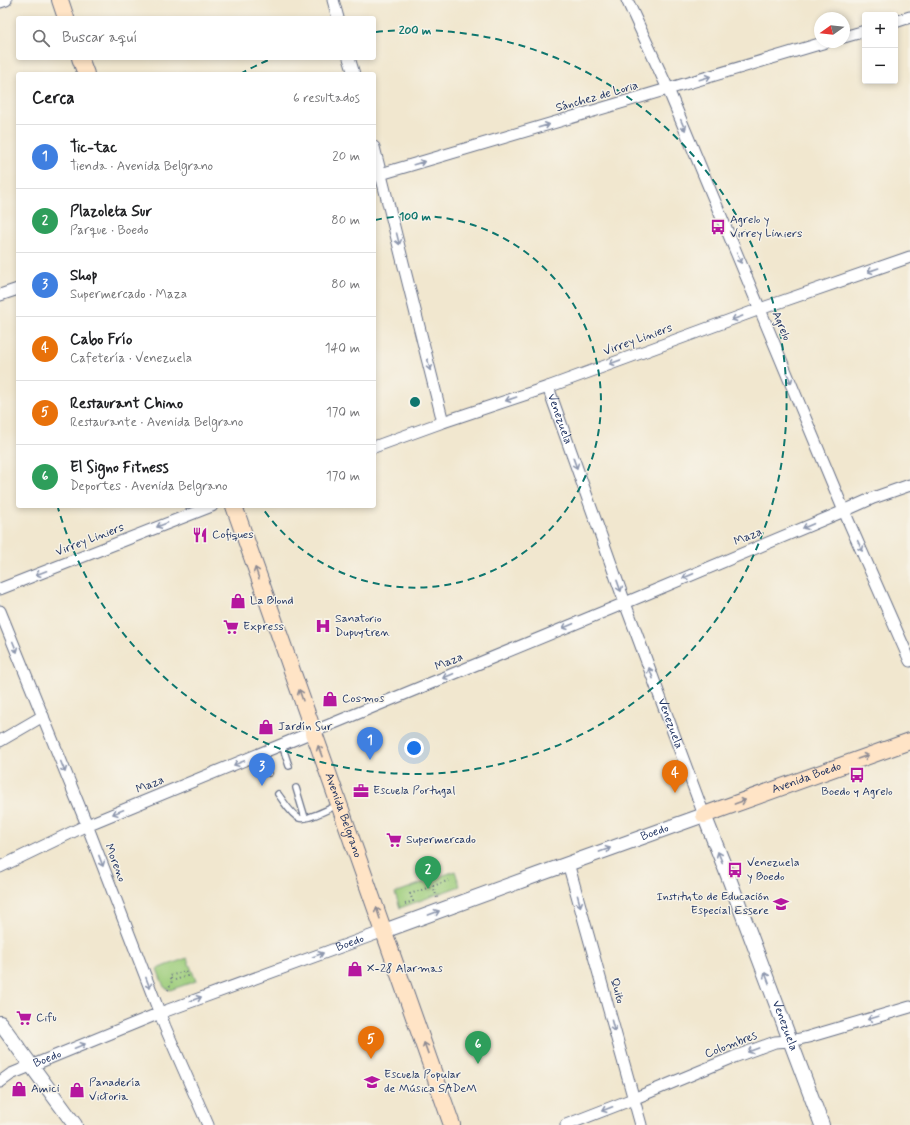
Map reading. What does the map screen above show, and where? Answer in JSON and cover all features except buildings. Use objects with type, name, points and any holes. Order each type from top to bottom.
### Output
[{"type":"main road","points":[[60,0],[65,16]]},
{"type":"main road","points":[[81,60],[85,72]]},
{"type":"main road","name":"Avenida Belgrano","points":[[235,508],[452,1125]]},
{"type":"main road","name":"Avenida Boedo","points":[[704,815],[910,741]]},
{"type":"street","points":[[0,2],[6,0]]},
{"type":"street","points":[[333,0],[337,16]]},
{"type":"street","name":"Agrelo","points":[[627,0],[668,89],[844,511],[910,661]]},
{"type":"street","points":[[898,21],[910,17]]},
{"type":"street","points":[[850,35],[862,31]]},
{"type":"street","name":"Sánchez de Loria","points":[[378,175],[814,46]]},
{"type":"street","points":[[350,60],[353,72]]},
{"type":"street","points":[[376,161],[378,175],[443,422]]},
{"type":"street","name":"Virrey Liniers","points":[[376,446],[548,387],[760,309],[910,257]]},
{"type":"street","points":[[0,295],[16,290]]},
{"type":"street","name":"Venezuela","points":[[548,387],[625,603],[822,1125]]},
{"type":"street","name":"Maza","points":[[0,867],[87,825],[625,603],[873,498],[910,485]]},
{"type":"street","name":"Virrey Liniers","points":[[0,589],[207,508]]},
{"type":"street","name":"Moreno","points":[[0,611],[87,825],[165,1027],[208,1125]]},
{"type":"street","points":[[0,741],[43,716]]},
{"type":"street","name":"Boedo","points":[[0,1082],[11,1074],[160,1013],[568,863],[704,815]]},
{"type":"street","name":"Quito","points":[[568,863],[641,1125]]},
{"type":"street","name":"Colombres","points":[[566,1125],[775,1042],[808,1038],[910,1007]]},
{"type":"street","points":[[0,1023],[75,1125]]},
{"type":"lane","points":[[282,745],[289,766]]},
{"type":"lane","points":[[260,754],[269,773]]},
{"type":"lane","points":[[296,788],[305,818]]},
{"type":"lane","points":[[278,794],[293,814],[299,818],[305,818],[340,804]]},
{"type":"path","points":[[405,904],[413,901],[410,894],[450,880]]},
{"type":"path","points":[[433,886],[440,910]]},
{"type":"path","points":[[168,990],[172,981],[170,976],[185,971],[187,976],[172,981]]},
{"type":"green space","points":[[455,871],[460,886],[400,908],[395,893]]},
{"type":"green space","points":[[187,958],[196,981],[170,990],[164,987],[157,969]]},
{"type":"place","name":"Agrelo y Virrey Liniers","points":[[718,227]]},
{"type":"place","name":"Cofiques","points":[[200,535]]},
{"type":"place","name":"La Blond","points":[[238,601]]},
{"type":"place","name":"Sanatorio Dupuytren","points":[[323,626]]},
{"type":"place","name":"Express","points":[[231,627]]},
{"type":"place","name":"Cosmos","points":[[330,699]]},
{"type":"place","name":"Jardín Sur","points":[[266,727]]},
{"type":"place","name":"Tic-tac","points":[[370,760]]},
{"type":"place","name":"Boedo y Agrelo","points":[[857,775]]},
{"type":"place","name":"Shop","points":[[262,786]]},
{"type":"place","name":"Escuela Portugal","points":[[361,791]]},
{"type":"place","name":"Cabo Frío","points":[[675,793]]},
{"type":"place","name":"Supermercado","points":[[394,840]]},
{"type":"place","name":"Venezuela y Boedo","points":[[735,870]]},
{"type":"place","name":"Plazoleta Sur","points":[[428,889]]},
{"type":"place","name":"Instituto de Educación Especial Essere","points":[[781,904]]},
{"type":"place","name":"X-28 Alarmas","points":[[355,969]]},
{"type":"place","name":"Cifu","points":[[24,1018]]},
{"type":"place","name":"Restaurant Chino","points":[[371,1059]]},
{"type":"place","name":"El Signo Fitness","points":[[478,1064]]},
{"type":"place","name":"Escuela Popular de Música SADeM","points":[[372,1082]]},
{"type":"place","name":"Amici","points":[[19,1089]]},
{"type":"place","name":"Panadería Victoria","points":[[77,1090]]}]
